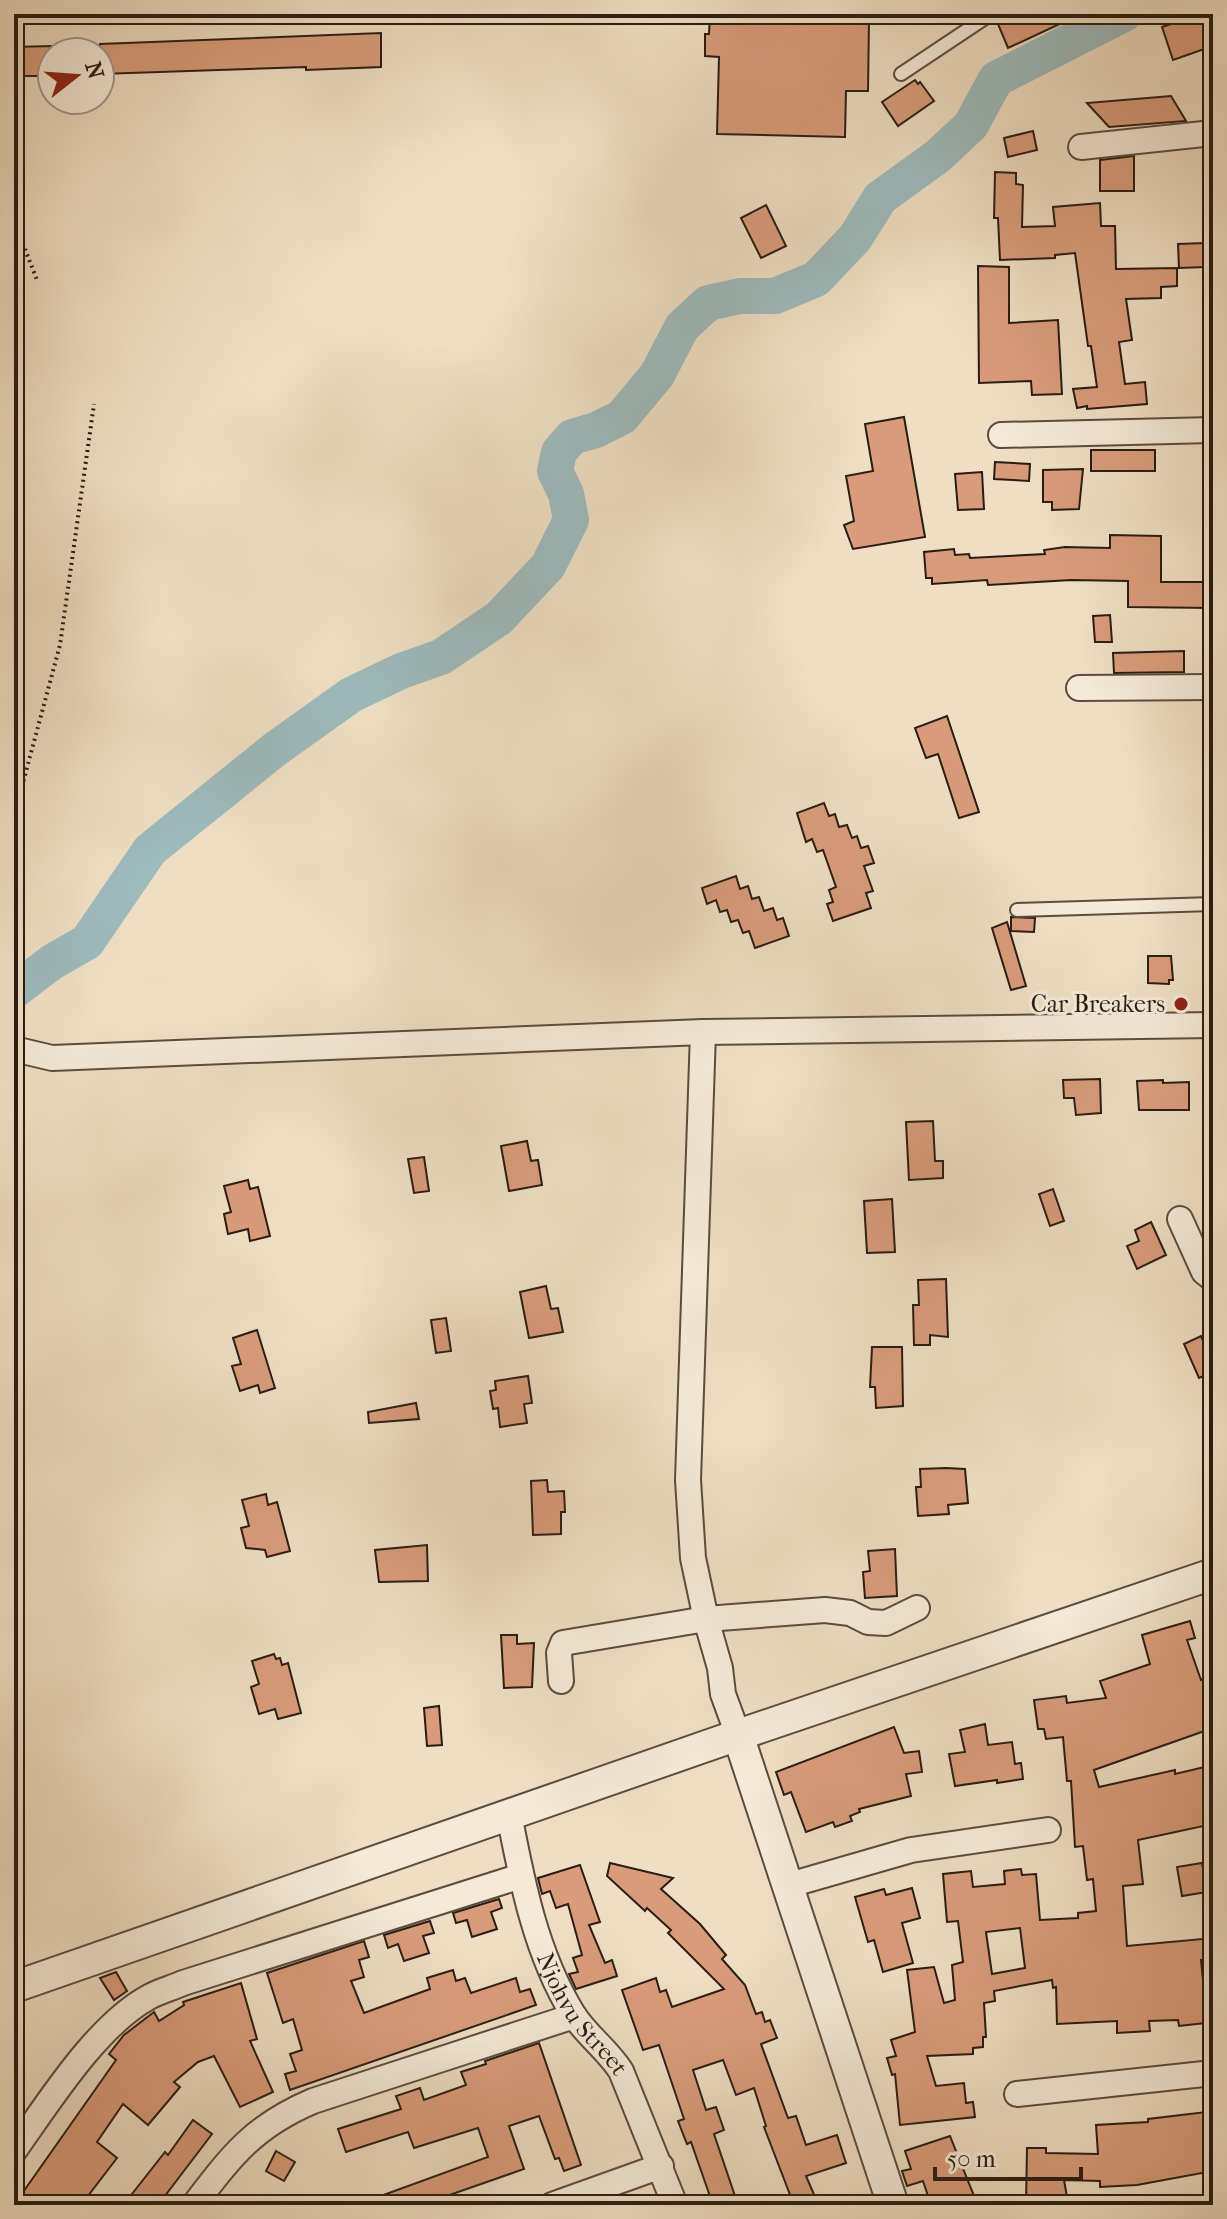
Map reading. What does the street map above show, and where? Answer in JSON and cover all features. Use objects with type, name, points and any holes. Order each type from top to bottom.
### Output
[{"type":"street","points":[[1081,147],[1213,133]]},
{"type":"street","points":[[1001,435],[1213,430]]},
{"type":"street","points":[[1079,688],[1213,687]]},
{"type":"street","points":[[14,1049],[52,1058],[703,1032],[1213,1025]]},
{"type":"street","points":[[703,1032],[688,1480],[693,1558],[720,1668],[723,1694],[893,2205]]},
{"type":"street","points":[[1180,1219],[1204,1272],[1213,1279]]},
{"type":"street","points":[[14,1987],[738,1735],[1213,1574]]},
{"type":"street","points":[[561,1681],[559,1653],[563,1643],[706,1619],[825,1610],[850,1613],[868,1622],[886,1623],[917,1608]]},
{"type":"street","name":"Njohvu Street","points":[[509,1814],[529,1909],[554,1978],[574,2016],[612,2056],[621,2071],[675,2205]]},
{"type":"street","points":[[786,1886],[911,1850],[1048,1830]]},
{"type":"street","points":[[14,2151],[71,2071],[117,2020],[149,1997],[183,1983],[521,1876]]},
{"type":"street","points":[[194,2205],[234,2152],[261,2128],[289,2111],[574,2016]]},
{"type":"street","points":[[1017,2094],[1213,2073]]},
{"type":"street","points":[[552,2205],[661,2166]]},
{"type":"lane","points":[[901,74],[991,14]]},
{"type":"lane","points":[[1017,910],[1213,904]]},
{"type":"path","points":[[14,221],[37,280]]},
{"type":"path","points":[[14,816],[60,645],[94,404]]},
{"type":"building","points":[[766,14],[788,14],[788,18],[869,20],[868,91],[846,91],[845,137],[717,134],[719,57],[705,56],[705,34],[709,34],[710,15],[766,17]]},
{"type":"building","points":[[1022,14],[1081,14],[1008,48],[998,24]]},
{"type":"building","points":[[1201,14],[1213,14],[1213,46],[1173,60],[1162,27]]},
{"type":"building","points":[[381,33],[381,67],[116,73],[116,43]]},
{"type":"building","points":[[36,46],[36,76],[14,76],[14,47]]},
{"type":"building","points":[[915,80],[934,101],[898,126],[882,102]]},
{"type":"building","points":[[1171,96],[1186,121],[1109,127],[1087,103]]},
{"type":"building","points":[[1033,131],[1037,150],[1008,157],[1004,138]]},
{"type":"building","points":[[1134,156],[1134,191],[1100,191],[1100,160]]},
{"type":"building","points":[[995,172],[1016,173],[1016,184],[1023,185],[1022,227],[1055,226],[1053,207],[1100,203],[1101,226],[1115,226],[1116,269],[1177,268],[1177,286],[1161,287],[1161,298],[1126,299],[1132,340],[1119,342],[1125,384],[1145,382],[1147,404],[1077,408],[1073,389],[1097,387],[1075,253],[1055,255],[1055,258],[1000,260],[998,218],[994,218]]},
{"type":"building","points":[[766,205],[786,246],[761,258],[741,218]]},
{"type":"building","points":[[1205,243],[1205,267],[1179,268],[1178,244]]},
{"type":"building","points":[[978,266],[1009,267],[1009,323],[1058,320],[1062,394],[1032,395],[1031,381],[979,383]]},
{"type":"building","points":[[904,417],[925,537],[853,549],[844,525],[854,521],[846,476],[873,471],[865,424]]},
{"type":"building","points":[[1091,450],[1155,450],[1155,471],[1091,471]]},
{"type":"building","points":[[995,462],[1030,464],[1029,481],[994,479]]},
{"type":"building","points":[[1083,469],[1079,509],[1052,510],[1052,502],[1043,502],[1043,470]]},
{"type":"building","points":[[982,472],[984,509],[958,510],[955,474]]},
{"type":"building","points":[[1110,535],[1161,536],[1161,582],[1213,582],[1213,608],[1128,607],[1128,581],[1071,580],[988,585],[987,580],[932,584],[932,578],[926,578],[924,552],[954,549],[955,555],[969,554],[970,558],[1045,554],[1044,550],[1065,547],[1110,548]]},
{"type":"building","points":[[1110,615],[1112,642],[1095,642],[1093,616]]},
{"type":"building","points":[[1184,651],[1184,672],[1114,673],[1113,653]]},
{"type":"building","points":[[947,716],[979,812],[959,818],[938,754],[926,758],[915,728]]},
{"type":"building","points":[[824,803],[829,816],[835,814],[839,827],[847,825],[852,838],[857,836],[861,848],[868,846],[874,863],[864,866],[873,891],[866,893],[871,908],[833,921],[827,904],[833,902],[829,890],[836,887],[823,850],[817,852],[812,839],[806,842],[797,813]]},
{"type":"building","points":[[736,876],[740,889],[748,886],[752,899],[759,897],[764,911],[773,908],[777,920],[783,918],[789,936],[755,948],[749,931],[743,933],[738,920],[731,922],[727,910],[720,912],[716,900],[707,904],[702,888]]},
{"type":"building","points":[[1011,917],[1035,918],[1034,932],[1011,931]]},
{"type":"building","points":[[1007,922],[1026,986],[1011,990],[992,928]]},
{"type":"building","points":[[1148,956],[1171,956],[1173,980],[1169,980],[1169,984],[1148,983]]},
{"type":"building","points":[[1100,1079],[1101,1113],[1076,1115],[1074,1098],[1064,1098],[1063,1080]]},
{"type":"building","points":[[1163,1080],[1163,1083],[1189,1082],[1189,1110],[1139,1110],[1137,1081]]},
{"type":"building","points":[[933,1121],[935,1161],[943,1161],[943,1178],[909,1180],[906,1122]]},
{"type":"building","points":[[527,1141],[531,1161],[538,1160],[542,1185],[509,1191],[501,1146]]},
{"type":"building","points":[[424,1157],[429,1191],[414,1193],[408,1159]]},
{"type":"building","points":[[248,1180],[250,1189],[258,1187],[270,1236],[250,1241],[248,1229],[228,1234],[224,1214],[231,1212],[224,1186]]},
{"type":"building","points":[[1053,1189],[1064,1221],[1050,1226],[1039,1194]]},
{"type":"building","points":[[892,1199],[895,1252],[867,1253],[864,1201]]},
{"type":"building","points":[[1151,1222],[1166,1255],[1137,1269],[1127,1246],[1139,1241],[1135,1230]]},
{"type":"building","points":[[946,1279],[948,1337],[930,1335],[930,1345],[914,1345],[913,1305],[919,1305],[918,1280]]},
{"type":"building","points":[[546,1286],[551,1309],[558,1308],[563,1332],[529,1338],[520,1292]]},
{"type":"building","points":[[446,1318],[451,1351],[436,1353],[431,1320]]},
{"type":"building","points":[[257,1330],[275,1388],[260,1393],[258,1385],[240,1391],[232,1366],[241,1364],[233,1338]]},
{"type":"building","points":[[1201,1336],[1213,1364],[1213,1372],[1199,1378],[1184,1344]]},
{"type":"building","points":[[872,1347],[902,1347],[903,1406],[876,1408],[875,1387],[870,1387]]},
{"type":"building","points":[[528,1376],[532,1403],[524,1404],[527,1423],[500,1427],[498,1408],[493,1409],[490,1391],[496,1390],[495,1381]]},
{"type":"building","points":[[416,1403],[419,1419],[369,1423],[368,1412]]},
{"type":"building","points":[[920,1469],[965,1469],[968,1503],[948,1505],[949,1514],[918,1516],[916,1487],[921,1487]]},
{"type":"building","points":[[547,1480],[548,1492],[564,1491],[565,1512],[561,1512],[561,1534],[533,1535],[531,1481]]},
{"type":"building","points":[[266,1494],[268,1505],[277,1502],[290,1551],[267,1557],[265,1550],[246,1548],[241,1528],[249,1526],[242,1500]]},
{"type":"building","points":[[427,1545],[428,1581],[379,1582],[375,1550]]},
{"type":"building","points":[[895,1549],[897,1596],[865,1598],[863,1572],[870,1571],[868,1551]]},
{"type":"building","points":[[1190,1621],[1195,1638],[1187,1640],[1201,1680],[1213,1675],[1213,1696],[1208,1698],[1213,1728],[1094,1770],[1099,1787],[1213,1765],[1213,1824],[1138,1840],[1143,1884],[1123,1886],[1127,1946],[1213,1938],[1213,1959],[1201,1960],[1204,1990],[1211,1989],[1213,2012],[1204,2012],[1205,2023],[1179,2026],[1178,2020],[1149,2021],[1150,2031],[1117,2033],[1117,2021],[1057,2024],[1056,1987],[1053,1988],[1052,1980],[994,1991],[995,2001],[984,2003],[986,2037],[983,2037],[983,2047],[973,2048],[973,2054],[927,2056],[936,2086],[964,2083],[966,2103],[973,2102],[975,2117],[900,2125],[895,2074],[892,2075],[887,2058],[896,2056],[891,2040],[915,2032],[907,1970],[934,1967],[944,2003],[955,2000],[952,1965],[963,1962],[958,1921],[947,1922],[943,1874],[971,1871],[973,1887],[1005,1884],[1004,1871],[1021,1869],[1022,1875],[1036,1874],[1040,1920],[1078,1918],[1078,1913],[1096,1911],[1093,1879],[1087,1880],[1083,1846],[1075,1847],[1071,1781],[1067,1781],[1063,1737],[1046,1739],[1044,1729],[1038,1729],[1034,1700],[1066,1696],[1067,1703],[1106,1698],[1100,1681],[1150,1664],[1142,1635]],"holes":[[[1020,1928],[1025,1968],[992,1974],[986,1932]]]},
{"type":"building","points":[[501,1635],[517,1635],[517,1644],[534,1643],[532,1687],[504,1688]]},
{"type":"building","points":[[274,1654],[276,1659],[280,1658],[282,1665],[288,1663],[301,1713],[278,1719],[275,1709],[259,1714],[251,1687],[259,1684],[252,1661]]},
{"type":"building","points":[[439,1706],[442,1745],[427,1746],[424,1708]]},
{"type":"building","points":[[985,1724],[988,1745],[1012,1742],[1015,1764],[1021,1763],[1023,1779],[955,1786],[949,1754],[965,1752],[960,1730]]},
{"type":"building","points":[[894,1727],[904,1753],[919,1751],[922,1772],[906,1774],[911,1796],[859,1809],[860,1812],[850,1816],[852,1821],[835,1827],[833,1822],[806,1832],[791,1792],[784,1795],[776,1772]]},
{"type":"building","points":[[610,1863],[673,1878],[661,1889],[700,1924],[726,1955],[722,1959],[745,1985],[756,2014],[762,2012],[765,2022],[770,2020],[777,2038],[761,2044],[788,2118],[796,2116],[806,2145],[837,2135],[846,2163],[806,2176],[816,2199],[794,2205],[764,2127],[754,2088],[736,2095],[723,2060],[693,2070],[706,2110],[716,2107],[724,2130],[714,2134],[737,2202],[713,2205],[691,2142],[687,2144],[678,2121],[684,2119],[659,2045],[643,2050],[622,1990],[656,1978],[660,1992],[666,1990],[672,2007],[724,1989],[668,1933],[671,1930],[607,1876]]},
{"type":"building","points":[[1202,1863],[1207,1892],[1182,1896],[1177,1867]]},
{"type":"building","points":[[580,1865],[600,1922],[589,1925],[605,1963],[612,1960],[617,1976],[576,1989],[569,1974],[578,1972],[573,1958],[582,1955],[568,1904],[556,1908],[550,1891],[542,1894],[538,1878]]},
{"type":"building","points":[[912,1888],[920,1918],[902,1923],[913,1963],[883,1972],[874,1940],[868,1942],[855,1897],[884,1889],[886,1895]]},
{"type":"building","points":[[499,1899],[502,1908],[491,1912],[497,1929],[472,1937],[467,1920],[456,1923],[453,1913]]},
{"type":"building","points":[[430,1921],[434,1933],[423,1936],[429,1953],[404,1961],[398,1944],[388,1948],[384,1935]]},
{"type":"building","points":[[364,1941],[369,1957],[359,1960],[364,1977],[351,1981],[364,2013],[430,1989],[427,1978],[453,1970],[456,1981],[465,1978],[471,1993],[516,1978],[520,1992],[530,1989],[536,2005],[290,2090],[285,2074],[296,2071],[290,2054],[302,2050],[293,2019],[283,2023],[267,1973]]},
{"type":"building","points":[[116,1972],[127,1991],[114,2000],[100,1978]]},
{"type":"building","points":[[241,1983],[257,2039],[250,2041],[273,2092],[240,2107],[214,2056],[198,2062],[174,2082],[180,2087],[148,2125],[123,2104],[97,2142],[117,2158],[81,2205],[14,2205],[116,2060],[109,2054],[124,2035],[154,2012],[159,2021],[184,2005],[183,2002]]},
{"type":"building","points":[[539,2043],[581,2165],[564,2171],[559,2158],[555,2159],[539,2116],[509,2126],[524,2169],[421,2205],[356,2205],[488,2157],[478,2128],[414,2148],[408,2132],[346,2152],[338,2129],[401,2109],[396,2096],[420,2088],[424,2100],[466,2085],[461,2072]]},
{"type":"building","points":[[1206,2112],[1209,2134],[1213,2133],[1213,2171],[1137,2185],[1100,2187],[1100,2181],[1064,2180],[1067,2197],[1055,2198],[1055,2205],[1026,2205],[1027,2148],[1046,2148],[1046,2153],[1098,2154],[1096,2125],[1148,2122],[1148,2119]]},
{"type":"building","points":[[193,2120],[212,2134],[158,2205],[147,2205],[132,2194],[165,2152],[168,2155]]},
{"type":"building","points":[[950,2136],[976,2201],[964,2205],[931,2205],[923,2181],[907,2186],[902,2171],[911,2169],[905,2151]]},
{"type":"building","points":[[276,2151],[295,2162],[284,2181],[266,2171]]},
{"type":"waterway","points":[[14,991],[52,962],[87,942],[150,850],[274,750],[351,695],[401,671],[441,657],[499,618],[548,566],[571,520],[566,494],[555,471],[559,452],[572,437],[596,430],[622,417],[657,375],[682,327],[708,303],[740,296],[775,296],[816,279],[855,238],[880,198],[938,156],[971,125],[996,79],[1124,14]]},
{"type":"place","name":"Car Breakers","points":[[1181,1004]]}]
